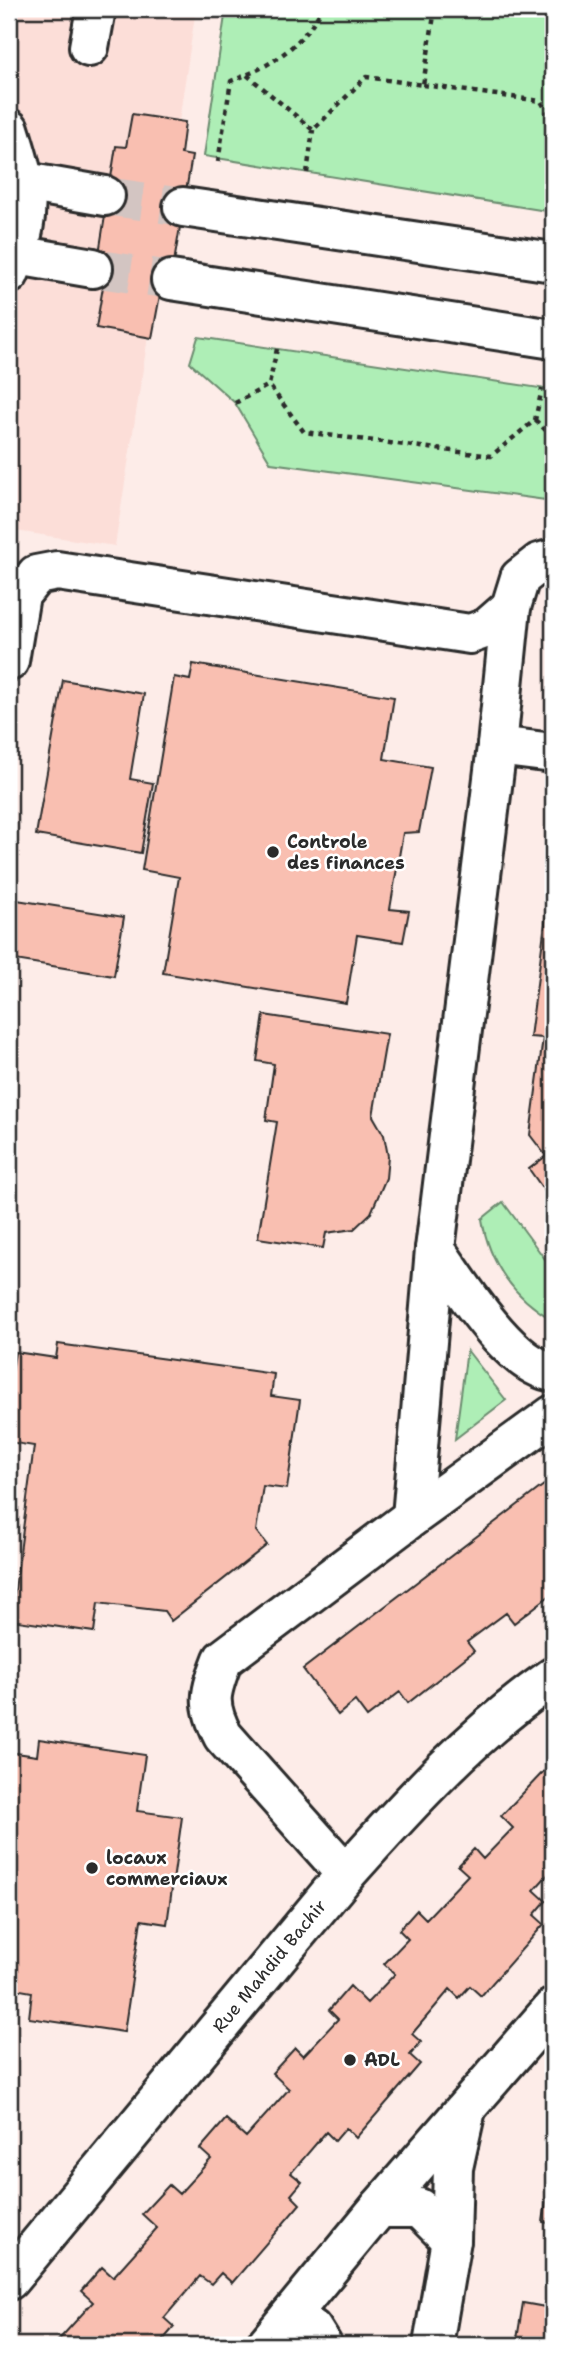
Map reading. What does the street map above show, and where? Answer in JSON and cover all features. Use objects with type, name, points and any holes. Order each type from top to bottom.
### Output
[{"type":"street","points":[[89,47],[96,9]]},
{"type":"street","points":[[9,129],[25,182],[26,221],[13,265],[93,268]]},
{"type":"street","points":[[25,182],[105,196]]},
{"type":"street","points":[[183,207],[553,262]]},
{"type":"street","points":[[171,280],[553,339]]},
{"type":"street","points":[[412,1517],[435,1249],[512,607],[520,578],[539,564],[553,559]]},
{"type":"street","points":[[9,661],[20,595],[36,575],[57,571],[470,634],[487,628],[512,607]]},
{"type":"street","points":[[497,746],[553,753]]},
{"type":"street","points":[[435,1249],[493,1332],[541,1371],[553,1372]]},
{"type":"street","points":[[346,1874],[223,1736],[212,1716],[212,1689],[223,1659],[553,1415]]},
{"type":"street","name":"Rue Mahdid Bachir","points":[[9,2280],[346,1874],[397,1817],[453,1760],[523,1698],[553,1677]]},
{"type":"street","points":[[266,2345],[379,2208],[553,2008]]},
{"type":"street","points":[[433,2345],[451,2239],[453,2168],[466,2109]]},
{"type":"street","points":[[379,2208],[419,2208],[451,2239]]},
{"type":"street","points":[[290,2316],[312,2329],[322,2345]]},
{"type":"path","points":[[220,149],[231,81],[258,72],[286,54],[311,28],[322,9]]},
{"type":"path","points":[[423,85],[435,9]]},
{"type":"path","points":[[247,75],[313,130]]},
{"type":"path","points":[[307,173],[313,130],[366,77],[541,101],[553,122]]},
{"type":"path","points":[[277,349],[270,385],[304,432],[491,456],[535,420],[541,389]]},
{"type":"path","points":[[235,403],[270,385]]},
{"type":"path","points":[[535,420],[553,437]]},
{"type":"shaded area","points":[[9,9],[196,9],[179,121],[132,114],[126,147],[116,146],[95,279],[104,281],[96,328],[148,337],[115,546],[9,530]]},
{"type":"green space","points":[[226,9],[553,9],[553,212],[204,156]]},
{"type":"green space","points":[[198,337],[553,390],[553,501],[271,463],[235,403],[190,363]]},
{"type":"green space","points":[[503,1202],[553,1270],[553,1320],[515,1290],[491,1250],[482,1219]]},
{"type":"green space","points":[[467,1350],[506,1400],[455,1439]]},
{"type":"building","points":[[132,114],[185,122],[181,154],[192,156],[171,280],[160,295],[152,338],[96,328],[104,281],[95,279],[116,146],[126,147]]},
{"type":"building","name":"Controle des finances","points":[[193,664],[394,697],[384,759],[431,767],[419,832],[403,833],[390,909],[409,911],[403,942],[357,935],[346,1003],[163,973],[179,877],[142,870],[174,677],[190,680]]},
{"type":"building","points":[[63,680],[144,694],[130,779],[153,783],[141,853],[36,835]]},
{"type":"building","points":[[553,863],[553,1203],[529,1169],[546,1156],[530,1135],[543,1038],[530,1037]]},
{"type":"building","points":[[17,900],[124,917],[114,976],[9,959]]},
{"type":"building","points":[[264,1015],[387,1034],[373,1116],[384,1135],[388,1156],[386,1178],[371,1213],[354,1229],[326,1233],[323,1248],[258,1238],[277,1122],[266,1120],[274,1064],[257,1061]]},
{"type":"building","points":[[58,1344],[274,1374],[271,1396],[300,1400],[287,1489],[263,1486],[256,1531],[267,1545],[171,1621],[164,1611],[98,1603],[94,1632],[11,1620],[34,1446],[9,1442],[9,1393],[15,1352],[56,1358]]},
{"type":"building","points":[[553,1478],[553,1593],[514,1623],[506,1613],[467,1642],[474,1651],[408,1703],[400,1692],[367,1717],[355,1701],[338,1715],[303,1669]]},
{"type":"building","name":"locaux commerciaux","points":[[39,1739],[145,1755],[137,1811],[182,1817],[167,1924],[141,1920],[124,2032],[29,2018],[32,1992],[9,1988],[9,1752],[37,1756]]},
{"type":"building","name":"ADL","points":[[545,1770],[553,1777],[553,1869],[534,1890],[546,1901],[534,1915],[544,1924],[481,1996],[470,1986],[459,1998],[450,1989],[412,2034],[421,2042],[410,2055],[420,2064],[356,2138],[346,2128],[335,2141],[326,2132],[291,2173],[302,2182],[291,2195],[300,2204],[232,2283],[221,2273],[211,2284],[200,2276],[164,2318],[174,2327],[163,2340],[169,2345],[54,2345],[93,2302],[81,2291],[102,2267],[113,2277],[157,2228],[142,2214],[169,2185],[179,2194],[211,2159],[200,2149],[226,2119],[246,2137],[289,2089],[272,2073],[295,2048],[303,2056],[338,2019],[329,2010],[350,1986],[367,2003],[395,1974],[384,1964],[408,1939],[399,1930],[417,1910],[426,1919],[468,1875],[458,1866],[474,1849],[483,1859],[513,1828],[501,1816]]},
{"type":"building","points":[[553,2156],[553,2224],[543,2222]]},
{"type":"building","points":[[553,2295],[553,2345],[516,2345],[523,2303],[551,2308]]},
{"type":"tunnel","points":[[105,196],[183,207]]},
{"type":"tunnel","points":[[93,268],[171,280]]},
{"type":"place","name":"Controle des finances","points":[[273,852]]},
{"type":"place","name":"locaux commerciaux","points":[[92,1868]]},
{"type":"place","name":"ADL","points":[[350,2060]]}]
